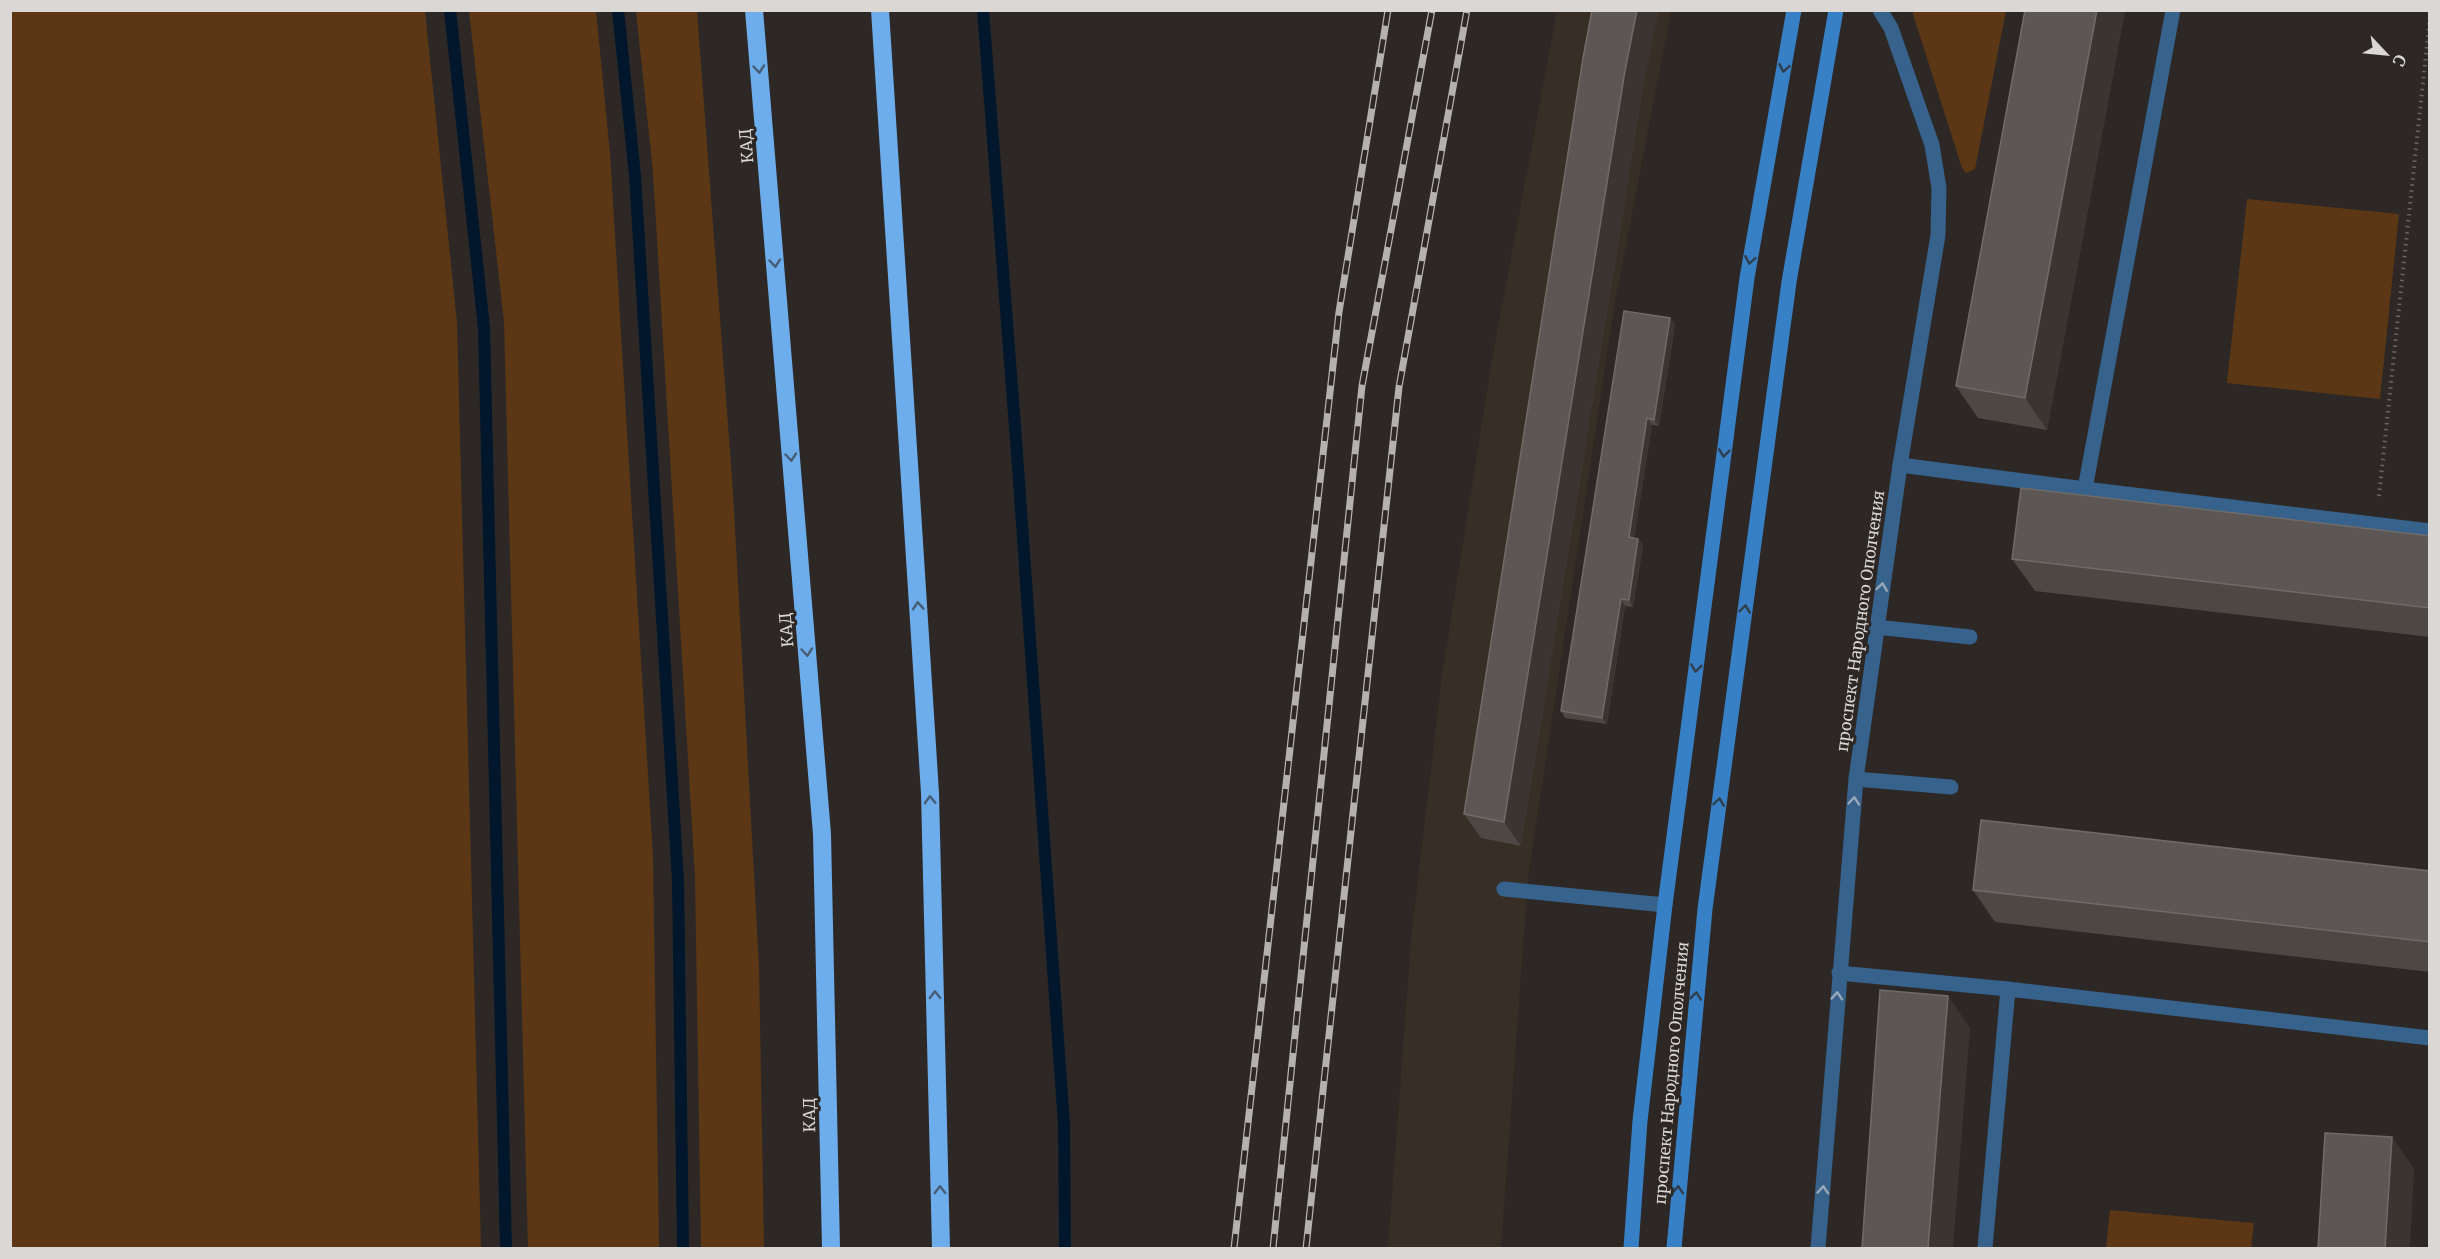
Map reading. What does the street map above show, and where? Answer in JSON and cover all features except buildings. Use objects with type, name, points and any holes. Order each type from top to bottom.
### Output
[{"type":"highway","name":"КАД","points":[[754,10],[822,834],[831,1248]]},
{"type":"highway","points":[[880,10],[930,793],[941,1248]]},
{"type":"main road","name":"проспект Народного Ополчения","points":[[1631,1248],[1640,1121],[1665,905],[1747,278],[1794,10]]},
{"type":"main road","name":"проспект Народного Ополчения","points":[[1674,1248],[1705,909],[1789,282],[1836,10]]},
{"type":"street","name":"проспект Народного Ополчения","points":[[1818,1248],[1856,779],[1900,465],[1938,235],[1939,188],[1932,145],[1891,28],[1880,10]]},
{"type":"street","points":[[2085,489],[2173,10]]},
{"type":"street","points":[[1900,465],[2430,531]]},
{"type":"street","points":[[1876,627],[1970,637]]},
{"type":"street","points":[[1856,779],[1951,787]]},
{"type":"street","points":[[1504,889],[1665,905]]},
{"type":"street","points":[[1839,973],[2008,989],[2430,1038]]},
{"type":"street","points":[[1985,1248],[2008,989]]},
{"type":"path","points":[[2376,525],[2430,17]]},
{"type":"shaded area","points":[[10,11],[425,11],[457,323],[481,1248],[11,1248]]},
{"type":"shaded area","points":[[469,11],[596,11],[610,153],[653,857],[659,1248],[528,1248],[504,322]]},
{"type":"shaded area","points":[[636,11],[697,11],[733,492],[759,966],[764,1248],[701,1248],[695,876],[653,172]]},
{"type":"shaded area","points":[[1557,11],[1671,11],[1615,302],[1528,878],[1501,1248],[1388,1248],[1412,930],[1442,676],[1492,360]]},
{"type":"shaded area","points":[[1912,11],[2006,11],[1975,169],[1966,173],[1962,168]]},
{"type":"shaded area","points":[[2247,199],[2399,214],[2380,399],[2227,383]]},
{"type":"shaded area","points":[[2110,1210],[2254,1223],[2251,1248],[2106,1248]]},
{"type":"waterway","points":[[450,10],[484,328],[506,1248]]},
{"type":"waterway","points":[[618,10],[635,176],[678,880],[683,1248]]},
{"type":"waterway","points":[[983,10],[1017,453],[1064,1125],[1065,1248]]},
{"type":"railway","points":[[1234,1248],[1339,312],[1388,10]]},
{"type":"railway","points":[[1273,1248],[1362,386],[1432,10]]},
{"type":"railway","points":[[1306,1248],[1399,387],[1467,10]]}]
